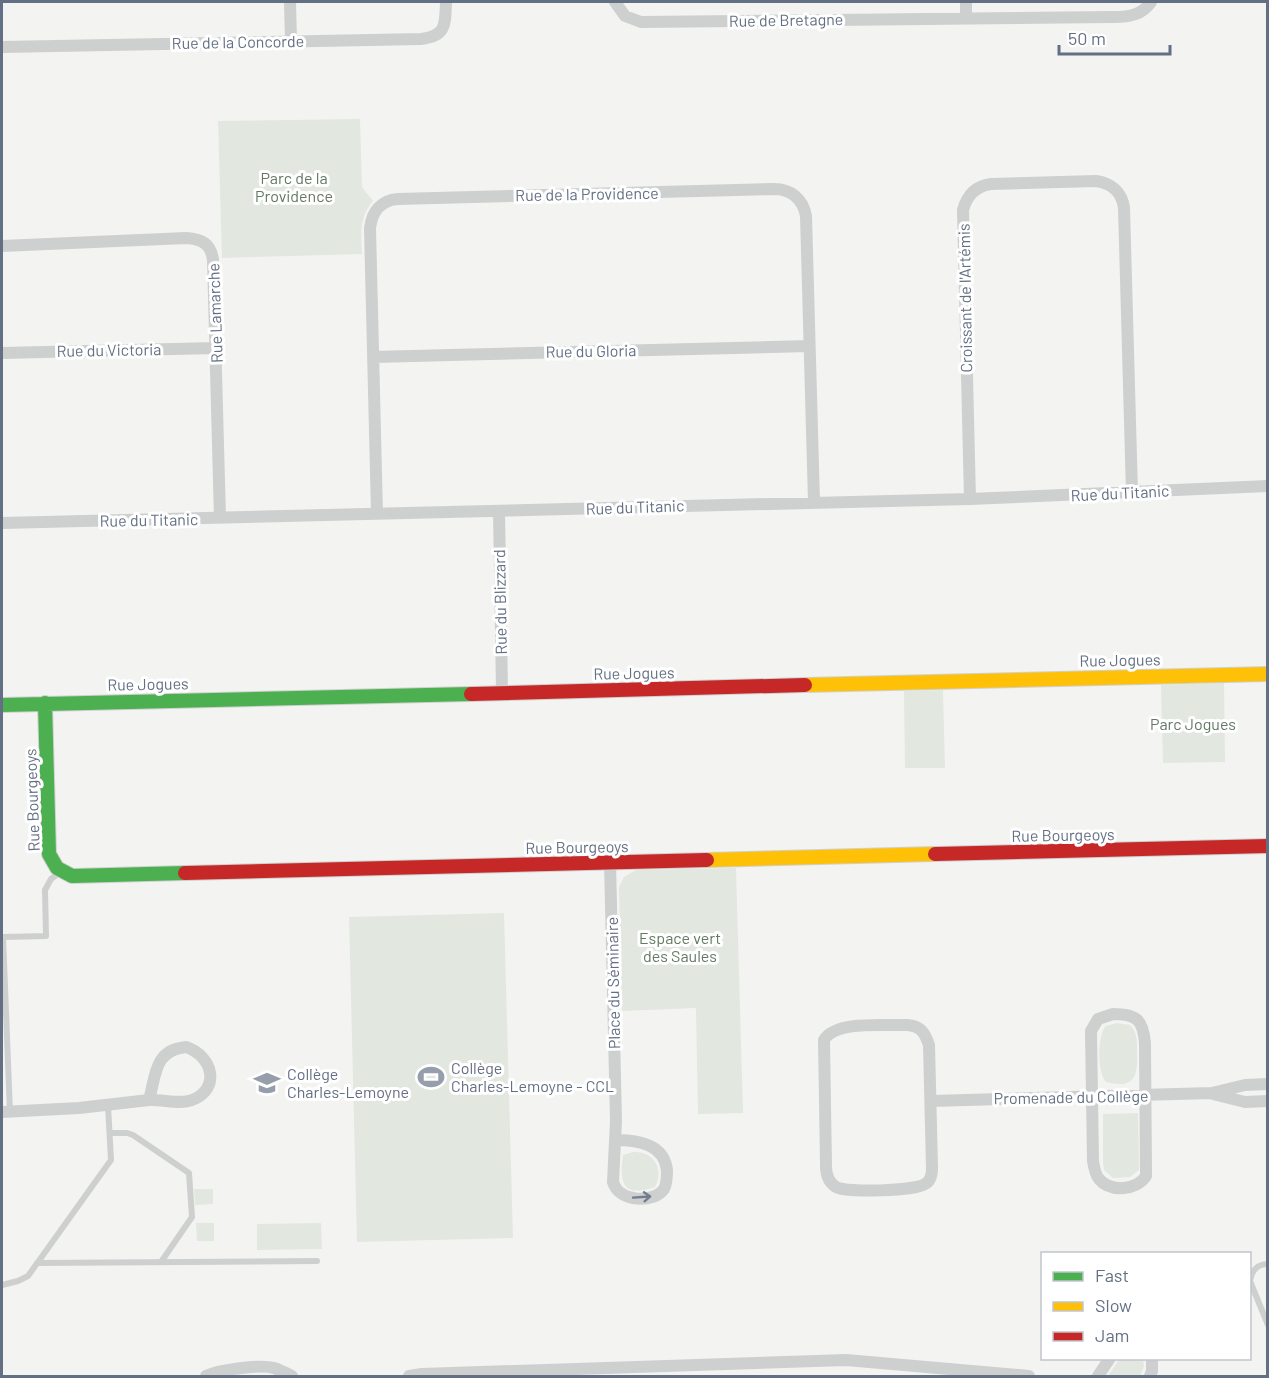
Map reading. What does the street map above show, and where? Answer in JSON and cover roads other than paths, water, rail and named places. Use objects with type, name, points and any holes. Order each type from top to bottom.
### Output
[{"type":"street","points":[[290,2],[291,40]]},
{"type":"street","name":"Rue de la Concorde","points":[[2,47],[428,38],[441,32],[445,26],[446,2]]},
{"type":"street","name":"Rue de Bretagne","points":[[615,2],[625,16],[641,21],[1125,17],[1144,10],[1151,2]]},
{"type":"street","points":[[966,2],[966,17]]},
{"type":"street","name":"Croissant de l'Artémis","points":[[970,499],[963,210],[965,202],[974,191],[991,184],[1096,181],[1108,184],[1122,197],[1132,493]]},
{"type":"street","name":"Rue de la Providence","points":[[377,514],[370,228],[373,215],[381,205],[392,199],[781,189],[790,193],[801,201],[806,216],[814,502]]},
{"type":"street","name":"Rue Lamarche","points":[[2,246],[186,238],[198,239],[212,250],[220,518]]},
{"type":"street","name":"Rue du Gloria","points":[[373,357],[809,346]]},
{"type":"street","name":"Rue du Victoria","points":[[2,353],[216,348]]},
{"type":"street","name":"Rue du Titanic","points":[[2,523],[970,499],[1268,486]]},
{"type":"street","name":"Rue du Blizzard","points":[[499,511],[502,692]]},
{"type":"street","name":"Rue Jogues","points":[[2,705],[1268,674]]},
{"type":"street","name":"Rue Bourgeoys","points":[[45,703],[49,854],[52,861],[62,871],[77,876],[1268,846]]},
{"type":"street","name":"Place du Séminaire","points":[[610,862],[616,1140],[612,1178],[616,1192],[625,1197],[651,1197],[660,1193],[665,1187],[667,1175],[665,1162],[660,1153],[645,1143],[616,1140]]},
{"type":"street","points":[[1124,1014],[1138,1020],[1144,1031],[1147,1095],[1146,1176],[1138,1185],[1122,1188],[1105,1185],[1096,1175],[1093,1096],[1091,1038],[1094,1025],[1104,1016],[1124,1014]]},
{"type":"street","points":[[907,1026],[920,1028],[929,1046],[931,1101],[932,1168],[929,1181],[911,1188],[848,1190],[832,1184],[826,1173],[823,1058],[824,1041],[832,1031],[845,1027],[907,1026]]},
{"type":"street","points":[[6,1112],[108,1106],[149,1100],[186,1102],[201,1095],[206,1089],[210,1073],[203,1056],[186,1047],[168,1052],[157,1067],[149,1100]]},
{"type":"street","name":"Promenade du Collège","points":[[931,1101],[1212,1094],[1245,1085],[1268,1084]]},
{"type":"street","name":"Promenade du Collège","points":[[1212,1094],[1245,1102],[1268,1101]]},
{"type":"street","points":[[409,1377],[422,1374],[846,1360],[1029,1377]]},
{"type":"street","points":[[1098,1377],[1109,1360]]},
{"type":"street","points":[[1150,1377],[1152,1360]]},
{"type":"street","points":[[206,1377],[220,1371],[272,1367],[292,1377]]},
{"type":"lane","points":[[6,1112],[3,938],[46,936],[45,890],[51,879],[62,871]]},
{"type":"lane","points":[[2,1285],[24,1279],[111,1160],[108,1106]]},
{"type":"lane","points":[[110,1133],[133,1135],[189,1173],[192,1216],[161,1262]]},
{"type":"lane","points":[[37,1263],[317,1261]]},
{"type":"lane","points":[[1251,1278],[1254,1269],[1268,1264]]},
{"type":"lane","points":[[1251,1283],[1268,1325]]},
{"type":"place","name":"Collège Charles-Lemoyne - CCL","points":[[431,1077]]},
{"type":"place","name":"Collège Charles-Lemoyne","points":[[267,1083]]},
{"type":"park label","name":"Parc de la Providence","points":[[294,187]]},
{"type":"park label","name":"Parc Jogues","points":[[1193,724]]},
{"type":"park label","name":"Espace vert des Saules","points":[[680,947]]}]
